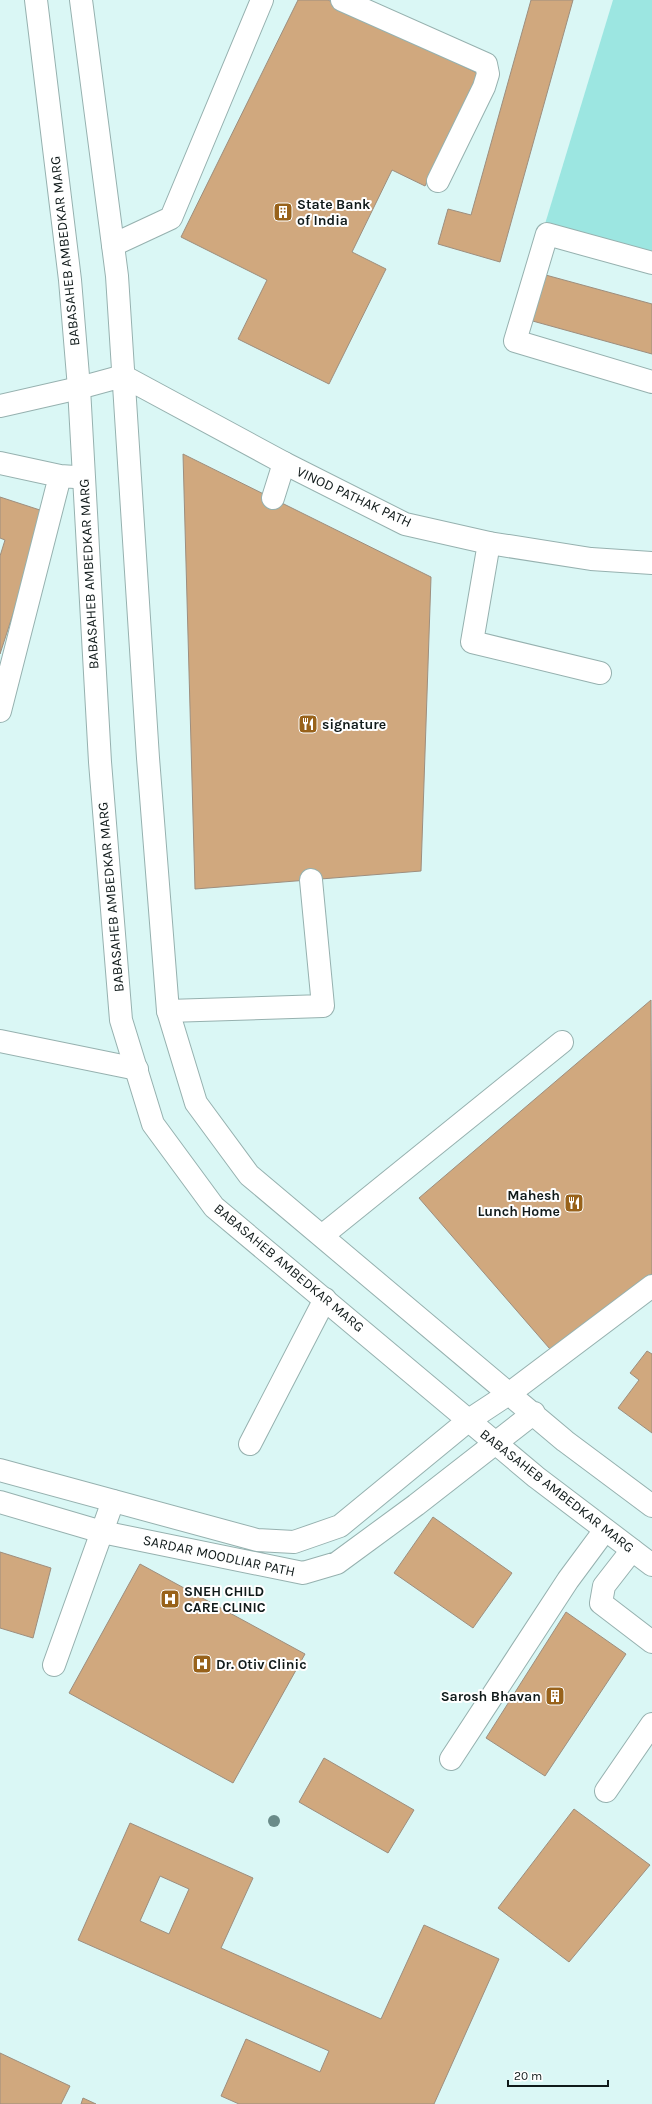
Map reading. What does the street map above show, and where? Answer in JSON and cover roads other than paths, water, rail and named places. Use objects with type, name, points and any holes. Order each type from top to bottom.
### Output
[{"type":"main road","name":"BABASAHEB AMBEDKAR MARG","points":[[36,0],[70,280],[79,388],[100,762],[121,1020],[153,1124],[214,1207],[325,1298],[536,1477],[652,1565]]},
{"type":"main road","points":[[81,0],[117,276],[148,758],[168,1011],[196,1103],[249,1174],[534,1413],[565,1441],[652,1506]]},
{"type":"main road","points":[[113,245],[171,218],[262,0]]},
{"type":"main road","points":[[342,0],[486,64],[488,74],[484,87],[438,181]]},
{"type":"main road","points":[[652,263],[547,234],[515,341],[652,382]]},
{"type":"main road","points":[[0,406],[79,388],[123,376]]},
{"type":"main road","name":"VINOD PATHAK PATH","points":[[123,376],[284,463],[405,524],[489,543],[591,559],[652,563]]},
{"type":"main road","points":[[0,463],[60,476],[84,478]]},
{"type":"main road","points":[[273,498],[284,463]]},
{"type":"main road","points":[[0,711],[60,476]]},
{"type":"main road","points":[[489,543],[472,642],[600,673]]},
{"type":"main road","points":[[168,1011],[323,1006],[311,880]]},
{"type":"main road","points":[[0,1041],[137,1069]]},
{"type":"main road","points":[[322,1235],[562,1042]]},
{"type":"main road","name":"SARDAR MOODLIAR PATH","points":[[0,1470],[257,1540],[294,1542],[340,1526],[469,1420],[510,1393],[652,1286]]},
{"type":"main road","points":[[250,1444],[325,1298]]},
{"type":"main road","name":"SARDAR MOODLIAR PATH","points":[[0,1502],[102,1532],[304,1573],[337,1563],[416,1505],[494,1442],[534,1413]]},
{"type":"main road","points":[[54,1666],[113,1501]]},
{"type":"main road","points":[[452,1759],[568,1580],[605,1530]]},
{"type":"main road","points":[[632,1550],[604,1586],[601,1604],[652,1642]]},
{"type":"main road","points":[[606,1791],[652,1724]]},
{"type":"place","name":"State Bank of India","points":[[283,212]]},
{"type":"place","name":"signature","points":[[308,724]]},
{"type":"place","name":"Mahesh Lunch Home","points":[[574,1203]]},
{"type":"place","name":"SNEH CHILD CARE CLINIC","points":[[170,1599]]},
{"type":"place","name":"Dr. Otiv Clinic","points":[[202,1664]]},
{"type":"place","name":"Sarosh Bhavan","points":[[555,1696]]}]
